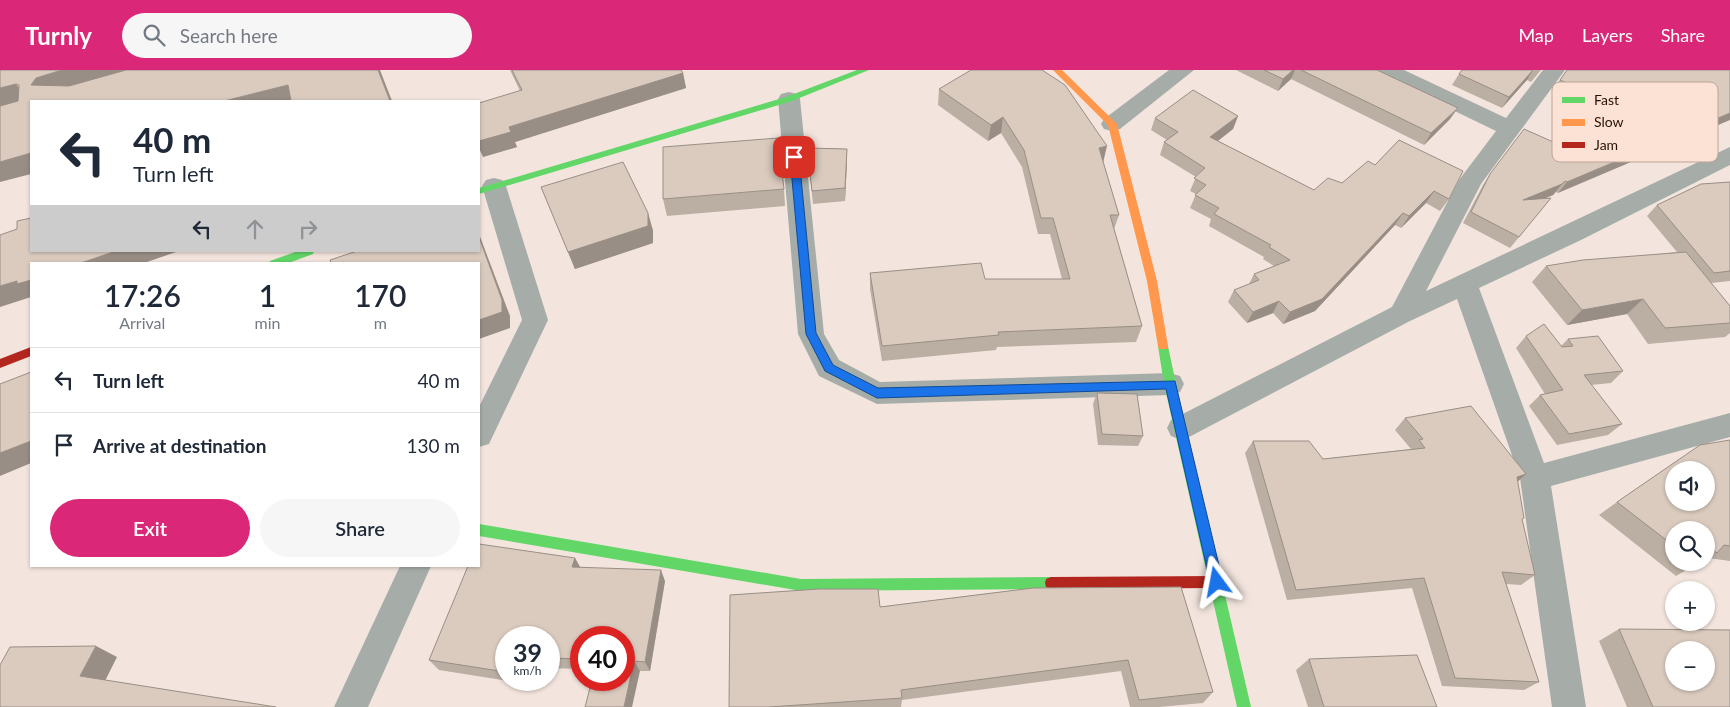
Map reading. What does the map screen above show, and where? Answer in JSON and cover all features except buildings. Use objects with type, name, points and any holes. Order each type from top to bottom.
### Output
[{"type":"street","points":[[480,432],[535,320],[487,189],[789,98],[865,70]]},
{"type":"street","points":[[1057,70],[1112,124],[1152,282],[1170,384],[1217,582],[1244,707]]},
{"type":"street","points":[[1112,124],[1183,70]]},
{"type":"street","points":[[1387,70],[1510,129]]},
{"type":"street","points":[[1401,314],[1471,180],[1554,70]]},
{"type":"street","points":[[789,98],[811,334],[829,368],[877,393],[1170,384]]},
{"type":"street","points":[[1718,161],[1730,155]]},
{"type":"street","points":[[1181,428],[1401,314],[1716,162]]},
{"type":"street","points":[[279,262],[306,252]]},
{"type":"street","points":[[1465,284],[1535,478],[1569,707]]},
{"type":"street","points":[[0,364],[30,351]]},
{"type":"street","points":[[1535,478],[1730,425]]},
{"type":"street","points":[[480,530],[801,585],[1217,582]]},
{"type":"street","points":[[351,707],[416,567]]},
{"type":"traffic: fast","points":[[480,191],[789,99],[865,70]]},
{"type":"traffic: fast","points":[[279,262],[306,252]]},
{"type":"traffic: fast","points":[[1163,346],[1244,707]]},
{"type":"traffic: fast","points":[[480,530],[801,585],[1051,583]]},
{"type":"traffic: slow","points":[[1057,70],[1112,124],[1152,281],[1163,346]]},
{"type":"traffic: jam","points":[[0,364],[30,351]]},
{"type":"traffic: jam","points":[[1051,583],[1217,582]]},
{"type":"route","points":[[794,157],[811,334],[829,368],[877,393],[1170,384],[1217,582]]}]
